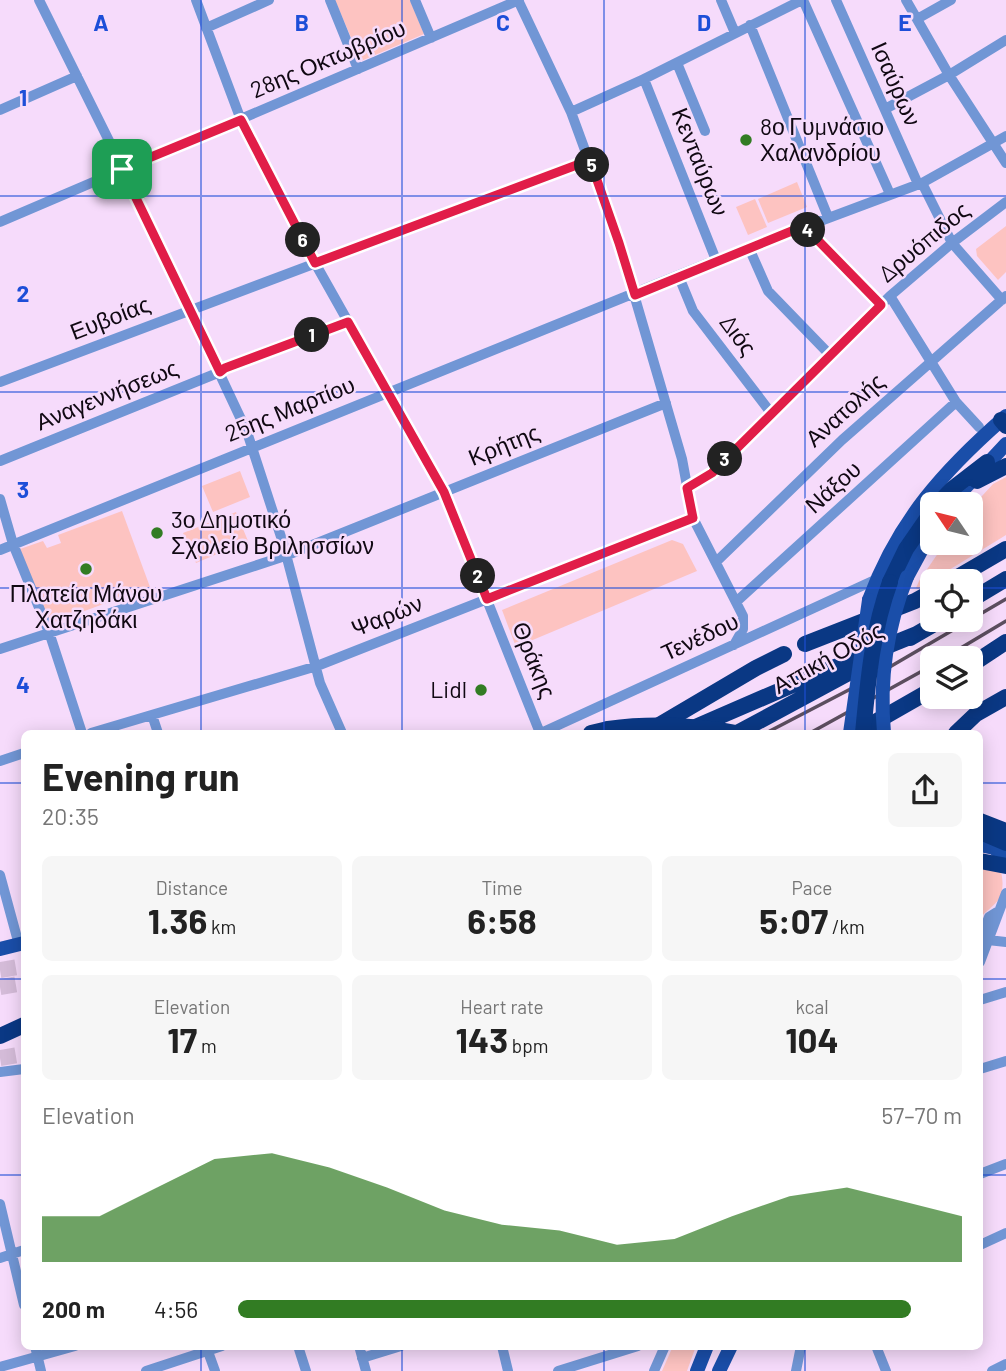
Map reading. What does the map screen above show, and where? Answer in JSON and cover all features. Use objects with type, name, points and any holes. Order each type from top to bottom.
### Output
[{"type":"highway","points":[[952,492],[987,462]]},
{"type":"highway","points":[[964,492],[988,474],[1006,466]]},
{"type":"highway","points":[[863,730],[884,581],[920,529]]},
{"type":"highway","points":[[972,569],[1006,549]]},
{"type":"highway","points":[[983,593],[1006,579]]},
{"type":"highway","points":[[805,644],[920,598]]},
{"type":"highway","name":"Αττική Οδός","points":[[742,730],[839,680],[920,632]]},
{"type":"highway","points":[[687,730],[917,634]]},
{"type":"highway","points":[[983,657],[1006,642]]},
{"type":"highway","points":[[650,730],[784,654]]},
{"type":"highway","points":[[959,730],[976,714],[1006,697]]},
{"type":"highway","points":[[862,730],[920,698]]},
{"type":"highway","points":[[886,730],[920,703]]},
{"type":"highway","points":[[608,730],[671,724],[720,730]]},
{"type":"highway","points":[[983,822],[1006,831]]},
{"type":"highway","points":[[983,833],[1006,843]]},
{"type":"highway","points":[[983,862],[1006,866]]},
{"type":"highway","points":[[0,1036],[21,1026]]},
{"type":"main road","points":[[850,730],[869,600],[884,581],[902,530],[930,490],[959,458],[1004,421]]},
{"type":"main road","points":[[960,492],[1006,444]]},
{"type":"main road","points":[[882,730],[886,652],[895,612],[907,577],[920,553]]},
{"type":"main road","points":[[983,846],[994,848],[1006,858]]},
{"type":"main road","points":[[0,949],[21,944]]},
{"type":"main road","points":[[697,1371],[705,1350]]},
{"type":"main road","points":[[719,1371],[730,1350]]},
{"type":"street","points":[[39,0],[220,372],[253,447],[320,683],[341,730]]},
{"type":"street","name":"Θράκης","points":[[196,0],[241,120],[315,263],[444,492],[539,730]]},
{"type":"street","points":[[206,29],[268,0]]},
{"type":"street","points":[[330,0],[358,69]]},
{"type":"street","points":[[415,0],[431,38]]},
{"type":"street","points":[[518,0],[590,160],[619,243],[682,459],[693,518],[736,601],[744,624],[734,645]]},
{"type":"street","name":"28ης Οκτωβρίου","points":[[0,222],[518,0]]},
{"type":"street","points":[[721,0],[735,33]]},
{"type":"street","name":"Ισαύρων","points":[[836,0],[920,184],[952,243],[1004,298]]},
{"type":"street","points":[[906,0],[949,75],[1006,163]]},
{"type":"street","points":[[916,19],[951,0]]},
{"type":"street","points":[[570,112],[644,79],[799,1],[890,194]]},
{"type":"street","points":[[750,25],[828,217]]},
{"type":"street","points":[[885,109],[949,75],[1006,40]]},
{"type":"street","points":[[677,63],[705,131]]},
{"type":"street","points":[[0,110],[76,76]]},
{"type":"street","name":"Κενταύρων","points":[[644,79],[716,260]]},
{"type":"street","name":"25ης Μαρτίου","points":[[0,550],[716,260],[920,184],[1006,136]]},
{"type":"street","name":"Ευβοίας","points":[[0,382],[590,160]]},
{"type":"street","name":"Δρυόπιδος","points":[[687,488],[712,473],[890,296],[952,243],[1006,202]]},
{"type":"street","points":[[804,226],[881,305]]},
{"type":"street","points":[[749,248],[768,291],[830,355]]},
{"type":"street","name":"Διός","points":[[679,277],[693,311],[771,413]]},
{"type":"street","points":[[890,296],[956,402],[979,427]]},
{"type":"street","name":"Ανατολής","points":[[716,562],[828,453],[1004,298]]},
{"type":"street","name":"Αναγεννήσεως","points":[[0,461],[225,368],[348,322]]},
{"type":"street","name":"Νάξου","points":[[736,601],[956,402]]},
{"type":"street","name":"Κρήτης","points":[[0,649],[285,556],[666,403]]},
{"type":"street","points":[[0,499],[13,544],[49,632],[81,730]]},
{"type":"street","name":"Ψαρών","points":[[101,730],[317,666],[693,518]]},
{"type":"street","name":"Τενέδου","points":[[547,730],[884,581]]},
{"type":"street","points":[[317,666],[348,730]]},
{"type":"street","points":[[152,715],[157,730]]},
{"type":"street","points":[[0,761],[21,754]]},
{"type":"street","points":[[0,875],[21,941]]},
{"type":"street","points":[[983,954],[1006,893]]},
{"type":"street","points":[[987,944],[1006,942]]},
{"type":"street","points":[[983,999],[1006,992]]},
{"type":"street","points":[[983,1068],[1006,1061]]},
{"type":"street","points":[[0,1072],[21,1069]]},
{"type":"street","points":[[983,1173],[1006,1164]]},
{"type":"street","points":[[0,1204],[6,1256],[21,1297]]},
{"type":"street","points":[[983,1244],[1006,1233]]},
{"type":"street","points":[[146,1371],[202,1350]]},
{"type":"street","points":[[208,1350],[215,1371]]},
{"type":"street","points":[[299,1350],[306,1371]]},
{"type":"street","points":[[360,1350],[366,1371]]},
{"type":"street","points":[[362,1358],[388,1350]]},
{"type":"street","points":[[503,1350],[508,1371]]},
{"type":"street","points":[[558,1371],[625,1350]]},
{"type":"street","points":[[654,1371],[663,1350]]},
{"type":"street","points":[[796,1371],[800,1350]]},
{"type":"street","points":[[878,1350],[886,1371]]},
{"type":"street","points":[[0,1367],[36,1351],[41,1371]]},
{"type":"street","points":[[992,1371],[1006,1364]]},
{"type":"shaded area","points":[[335,0],[410,0],[424,34],[361,61]]},
{"type":"shaded area","points":[[797,182],[807,207],[768,223],[758,199]]},
{"type":"shaded area","points":[[755,199],[767,227],[748,235],[736,207]]},
{"type":"shaded area","points":[[1006,226],[1006,272],[998,280],[977,256],[976,249]]},
{"type":"shaded area","points":[[240,471],[250,497],[213,512],[202,486]]},
{"type":"shaded area","points":[[1006,477],[1006,535],[984,548],[984,494],[993,484]]},
{"type":"shaded area","points":[[122,511],[150,587],[49,624],[20,549],[43,541],[47,548],[61,543],[58,535]]},
{"type":"shaded area","points":[[236,512],[248,541],[196,563],[183,533]]},
{"type":"shaded area","points":[[672,540],[683,544],[697,571],[516,647],[502,610]]},
{"type":"shaded area","points":[[937,555],[973,555],[951,569],[927,569]]},
{"type":"shaded area","points":[[983,853],[994,860],[1001,871],[1003,884],[1000,898],[983,915]]},
{"type":"shaded area","points":[[671,1350],[695,1350],[687,1371],[662,1371]]},
{"type":"tunnel","points":[[0,970],[21,966]]},
{"type":"tunnel","points":[[0,987],[21,984]]},
{"type":"tunnel","points":[[0,1058],[21,1054]]},
{"type":"railway","points":[[772,730],[864,682],[1006,599]]},
{"type":"railway","points":[[964,646],[1006,621]]},
{"type":"railway","points":[[815,730],[920,672]]},
{"type":"place","name":"8ο Γυμνάσιο Χαλανδρίου","points":[[746,140]]},
{"type":"place","name":"3ο Δημοτικό Σχολείο Βριλησσίων","points":[[157,533]]},
{"type":"place","name":"Πλατεία Μάνου Χατζηδάκι","points":[[86,569]]},
{"type":"place","name":"Lidl","points":[[481,690]]},
{"type":"route","points":[[241,120],[315,263],[590,160],[635,295],[804,226],[881,305],[712,473],[687,488],[693,518],[487,599],[444,492],[348,322],[220,372],[122,169],[241,120]]}]
